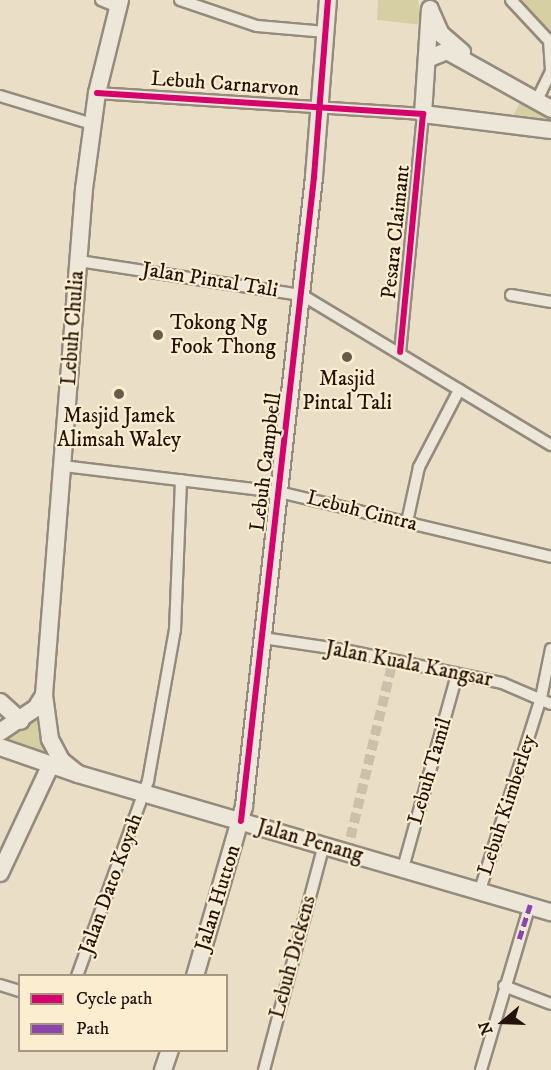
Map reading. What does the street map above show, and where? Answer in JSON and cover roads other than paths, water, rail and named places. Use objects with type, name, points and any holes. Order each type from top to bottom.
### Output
[{"type":"main road","name":"Lebuh Campbell","points":[[241,821],[302,295],[321,107],[328,0]]},
{"type":"main road","name":"Lebuh Chulia","points":[[78,774],[61,760],[50,739],[44,696],[92,124],[97,93],[119,3]]},
{"type":"main road","points":[[423,114],[429,4]]},
{"type":"main road","points":[[429,4],[445,40],[481,68]]},
{"type":"main road","points":[[427,59],[447,51],[544,105]]},
{"type":"main road","name":"Lebuh Carnarvon","points":[[423,114],[551,130]]},
{"type":"main road","points":[[0,732],[21,721],[36,708],[44,696]]},
{"type":"main road","points":[[0,702],[21,721]]},
{"type":"main road","name":"Jalan Penang","points":[[0,747],[78,774],[551,912]]},
{"type":"main road","points":[[0,873],[51,764]]},
{"type":"main road","name":"Jalan Hutton","points":[[195,974],[241,821]]},
{"type":"main road","points":[[163,1070],[169,1052]]},
{"type":"street","points":[[101,0],[119,3]]},
{"type":"street","points":[[180,0],[257,26],[326,32]]},
{"type":"street","points":[[510,0],[550,42],[551,71],[544,105]]},
{"type":"street","name":"Lebuh Carnarvon","points":[[97,93],[423,114]]},
{"type":"street","points":[[0,96],[92,124]]},
{"type":"street","name":"Pesara Claimant","points":[[400,352],[423,114]]},
{"type":"street","name":"Jalan Pintal Tali","points":[[79,261],[302,295],[551,445]]},
{"type":"street","points":[[511,295],[551,303]]},
{"type":"street","points":[[407,522],[419,466],[459,390]]},
{"type":"street","name":"Lebuh Cintra","points":[[63,466],[279,492],[551,557]]},
{"type":"street","name":"Jalan Dato Koyah","points":[[77,974],[145,793],[175,630],[181,480]]},
{"type":"street","name":"Jalan Kuala Kangsar","points":[[263,638],[344,650],[502,683],[546,701]]},
{"type":"street","name":"Lebuh Kimberley","points":[[480,890],[546,701],[551,649]]},
{"type":"street","name":"Lebuh Tamil","points":[[403,868],[457,675]]},
{"type":"street","name":"Lebuh Dickens","points":[[264,1070],[324,845]]},
{"type":"street","points":[[481,1070],[504,986],[530,905]]},
{"type":"street","points":[[0,985],[18,990]]},
{"type":"street","points":[[504,986],[551,1004]]},
{"type":"tunnel","points":[[347,852],[393,660]]},
{"type":"place","name":"Tokong Ng Fook Thong","points":[[158,335]]},
{"type":"place","name":"Masjid Pintal Tali","points":[[347,357]]},
{"type":"place","name":"Masjid Jamek Alimsah Waley","points":[[119,394]]}]
